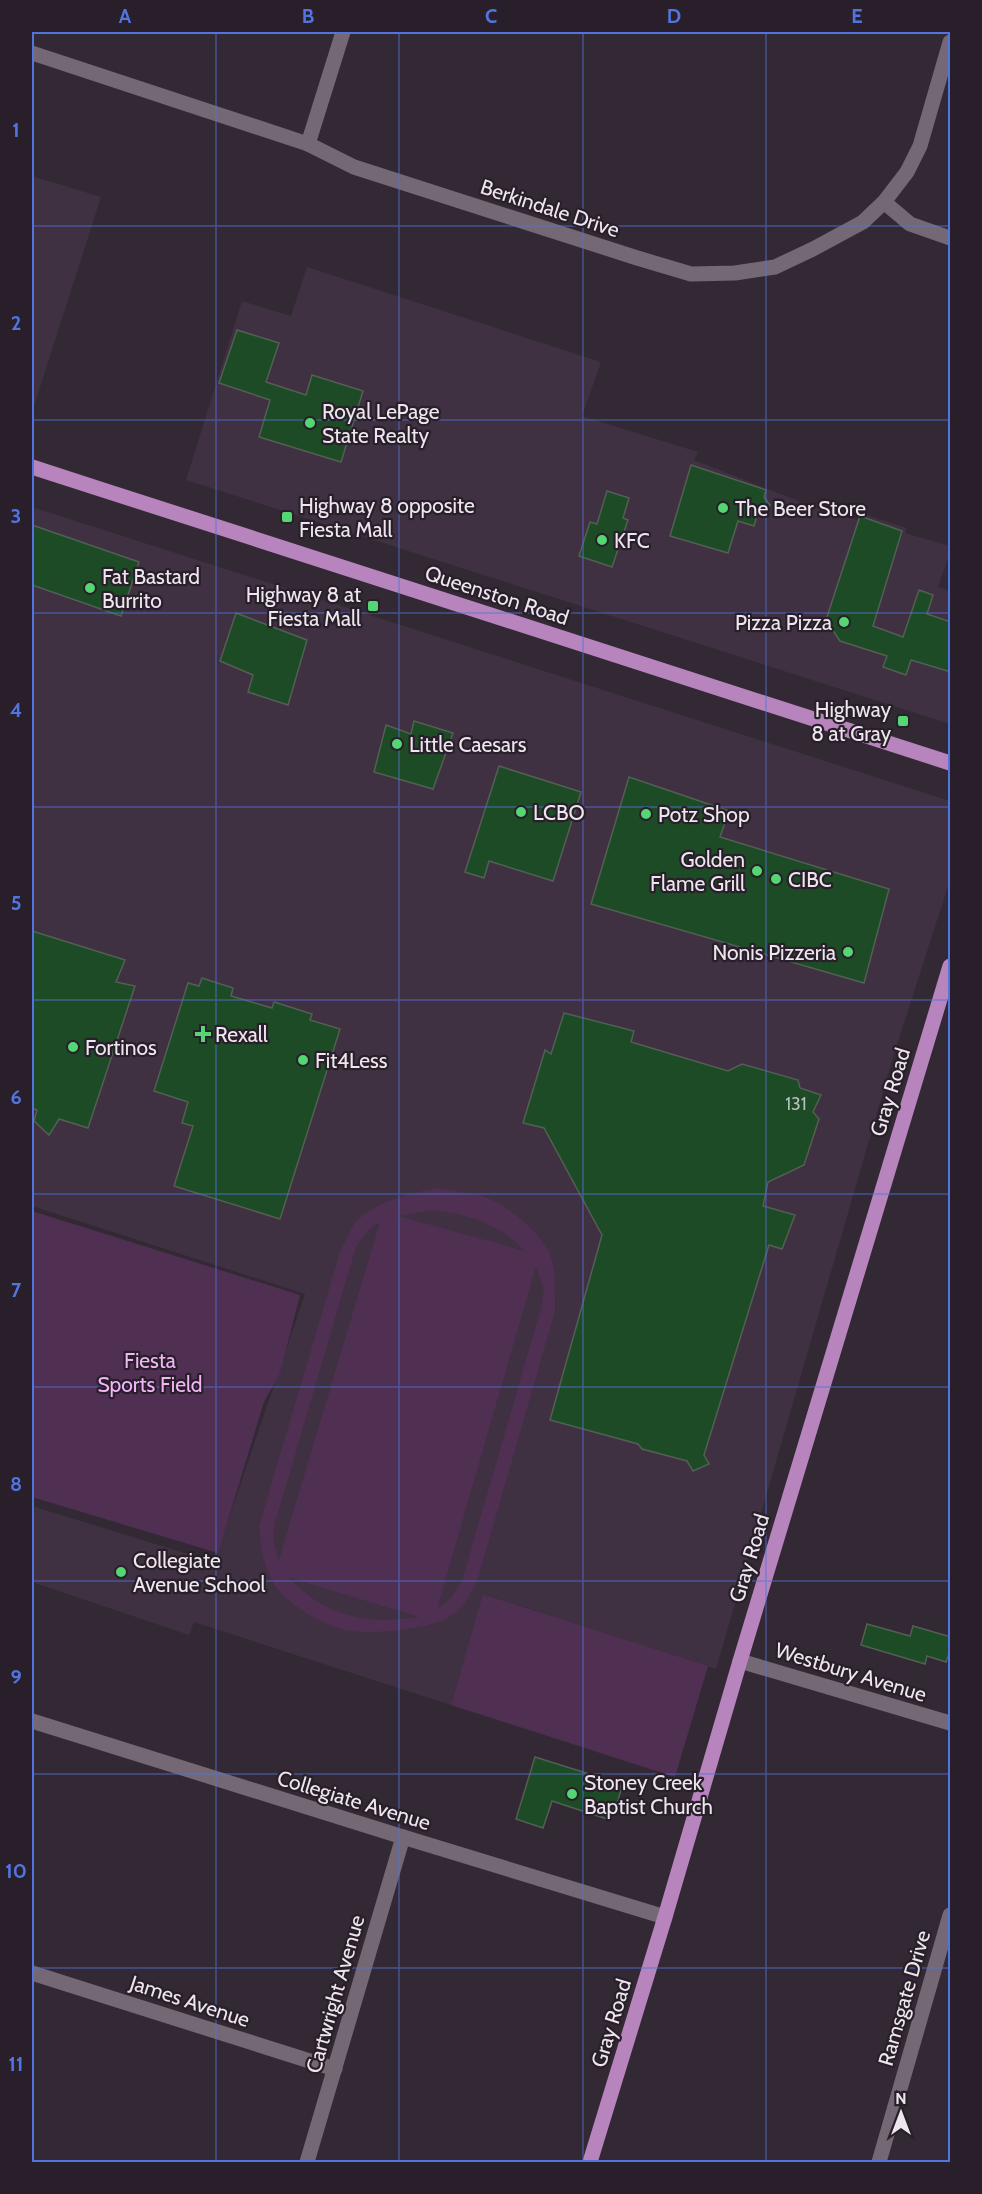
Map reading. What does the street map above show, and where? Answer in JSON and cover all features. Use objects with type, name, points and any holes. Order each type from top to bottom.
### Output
[{"type":"main road","name":"Queenston Road","points":[[32,467],[951,763]]},
{"type":"main road","name":"Gray Road","points":[[590,2163],[951,966]]},
{"type":"street","points":[[308,144],[343,32]]},
{"type":"street","name":"Berkindale Drive","points":[[32,53],[308,144],[354,167],[691,274],[735,273],[775,267],[838,237],[863,222],[884,202],[907,172],[920,146],[951,42]]},
{"type":"street","points":[[884,202],[909,224],[951,238]]},
{"type":"street","name":"Westbury Avenue","points":[[740,1661],[951,1723]]},
{"type":"street","name":"Collegiate Avenue","points":[[32,1721],[666,1917]]},
{"type":"street","name":"Cartwright Avenue","points":[[307,2163],[403,1837]]},
{"type":"street","name":"Ramsgate Drive","points":[[879,2163],[951,1915]]},
{"type":"street","name":"James Avenue","points":[[32,1973],[335,2069]]},
{"type":"shaded area","points":[[32,176],[101,197],[32,412]]},
{"type":"shaded area","points":[[307,267],[601,362],[582,416],[698,452],[694,460],[806,504],[857,520],[860,513],[907,528],[905,533],[950,546],[950,553],[938,587],[950,591],[950,724],[186,480],[242,301],[291,316]]},
{"type":"shaded area","points":[[32,507],[950,801],[950,880],[894,1054],[716,1669],[484,1594],[451,1705],[194,1622],[189,1635],[32,1582],[32,1506],[214,1562],[305,1294],[32,1206]]},
{"type":"green space","points":[[437,1188],[486,1197],[507,1209],[539,1237],[552,1259],[555,1311],[477,1582],[462,1606],[440,1622],[412,1628],[380,1632],[341,1629],[314,1617],[295,1605],[274,1584],[265,1563],[259,1526],[340,1252],[349,1233],[364,1214],[383,1203]],"holes":[[[434,1210],[459,1214],[495,1228],[525,1251],[398,1216]],[[380,1222],[279,1560],[273,1542],[275,1523],[356,1247],[368,1230]],[[536,1266],[544,1290],[541,1308],[462,1581],[452,1597],[437,1609]],[[288,1577],[419,1617],[382,1620],[348,1615],[332,1609],[302,1591]]]},
{"type":"green space","name":"Fiesta Sports Field","points":[[32,1211],[300,1295],[280,1373],[264,1402],[218,1553],[32,1497]]},
{"type":"green space","points":[[483,1594],[708,1666],[675,1777],[451,1705]]},
{"type":"building","points":[[237,330],[279,343],[266,382],[306,395],[312,375],[363,391],[341,462],[259,437],[270,400],[219,383]]},
{"type":"building","name":"The Beer Store","points":[[691,465],[766,490],[764,497],[770,505],[763,513],[758,512],[754,526],[738,521],[728,553],[670,536]]},
{"type":"building","name":"KFC","points":[[607,491],[629,498],[623,518],[628,520],[612,567],[579,556],[590,522],[597,524]]},
{"type":"building","points":[[860,516],[902,531],[873,626],[903,637],[919,590],[933,595],[927,614],[951,622],[951,672],[911,660],[906,675],[883,667],[887,656],[840,641],[826,620]]},
{"type":"building","points":[[32,525],[139,562],[121,616],[32,585]]},
{"type":"building","points":[[236,613],[307,640],[288,705],[248,692],[253,675],[220,661]]},
{"type":"building","points":[[414,721],[453,733],[433,789],[374,772],[386,725],[411,734]]},
{"type":"building","points":[[499,766],[581,792],[553,881],[489,861],[484,878],[465,872]]},
{"type":"building","points":[[629,777],[729,811],[720,837],[889,889],[864,983],[591,904]]},
{"type":"building","name":"Fortinos","points":[[32,931],[125,960],[116,982],[135,986],[88,1128],[59,1119],[49,1135],[34,1121],[37,1110],[32,1108]]},
{"type":"building","points":[[202,978],[233,988],[231,996],[272,1008],[274,1002],[312,1014],[310,1020],[340,1029],[280,1219],[174,1186],[193,1126],[182,1123],[188,1102],[154,1091],[188,983],[199,986]]},
{"type":"building","points":[[564,1013],[634,1031],[631,1042],[728,1071],[742,1064],[798,1080],[800,1088],[821,1095],[813,1112],[819,1119],[804,1165],[768,1182],[763,1206],[795,1215],[782,1249],[769,1245],[704,1455],[709,1464],[693,1471],[687,1461],[642,1449],[638,1444],[550,1420],[602,1235],[544,1128],[523,1123],[545,1050],[551,1054]]},
{"type":"building","points":[[867,1624],[910,1636],[913,1626],[951,1637],[951,1648],[946,1662],[927,1656],[925,1664],[861,1645]]},
{"type":"building","name":"Stoney Creek Baptist Church","points":[[535,1757],[618,1783],[617,1785],[622,1787],[614,1813],[610,1812],[607,1819],[552,1801],[543,1828],[516,1819]]},
{"type":"place","name":"Royal LePage State Realty","points":[[310,423]]},
{"type":"place","name":"The Beer Store","points":[[723,508]]},
{"type":"place","name":"Highway 8 opposite Fiesta Mall","points":[[287,517]]},
{"type":"place","name":"KFC","points":[[602,540]]},
{"type":"place","name":"Fat Bastard Burrito","points":[[90,588]]},
{"type":"place","name":"Highway 8 at Fiesta Mall","points":[[373,606]]},
{"type":"place","name":"Pizza Pizza","points":[[844,622]]},
{"type":"place","name":"Highway 8 at Gray","points":[[903,721]]},
{"type":"place","name":"Little Caesars","points":[[397,744]]},
{"type":"place","name":"LCBO","points":[[521,812]]},
{"type":"place","name":"Potz Shop","points":[[646,814]]},
{"type":"place","name":"Golden Flame Grill","points":[[757,871]]},
{"type":"place","name":"CIBC","points":[[776,879]]},
{"type":"place","name":"Nonis Pizzeria","points":[[848,952]]},
{"type":"place","name":"Rexall","points":[[203,1034]]},
{"type":"place","name":"Fortinos","points":[[73,1047]]},
{"type":"place","name":"Fit4Less","points":[[303,1060]]},
{"type":"place","name":"Collegiate Avenue School","points":[[121,1572]]},
{"type":"place","name":"Stoney Creek Baptist Church","points":[[572,1794]]}]
